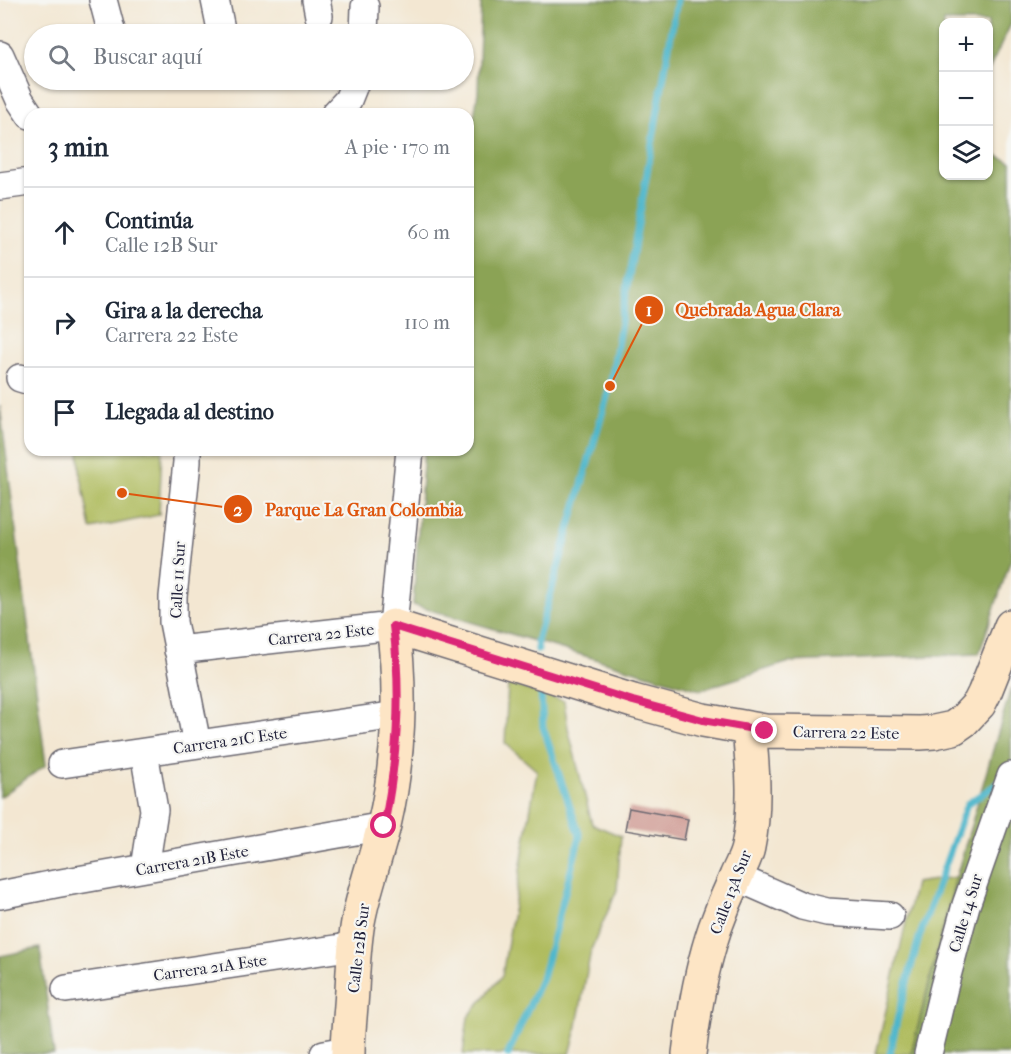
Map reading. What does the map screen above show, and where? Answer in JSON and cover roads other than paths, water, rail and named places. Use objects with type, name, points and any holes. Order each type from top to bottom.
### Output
[{"type":"street","points":[[103,0],[109,24]]},
{"type":"street","points":[[215,0],[220,24]]},
{"type":"street","points":[[364,24],[365,7]]},
{"type":"street","points":[[0,55],[25,108]]},
{"type":"street","points":[[341,108],[348,100],[352,90]]},
{"type":"street","points":[[0,186],[24,183]]},
{"type":"street","name":"Calle 11 Sur","points":[[187,456],[173,597],[173,622],[197,744]]},
{"type":"street","name":"Calle 12B Sur","points":[[340,1053],[364,897],[384,826],[396,750],[396,648],[393,626],[409,456]]},
{"type":"street","name":"Carrera 22 Este","points":[[178,650],[393,626],[633,701],[703,720],[749,729],[920,733],[953,728],[979,704],[1011,626]]},
{"type":"street","name":"Carrera 21C Este","points":[[62,764],[397,715]]},
{"type":"street","name":"Calle 13A Sur","points":[[689,1054],[695,1010],[707,954],[715,927],[747,850],[753,813],[749,729]]},
{"type":"street","points":[[144,752],[154,810],[145,868]]},
{"type":"street","name":"Calle 14 Sur","points":[[928,1054],[966,905],[1005,811],[1011,776]]},
{"type":"street","name":"Carrera 21B Este","points":[[0,895],[384,826]]},
{"type":"street","points":[[736,877],[802,906],[827,912],[890,916]]},
{"type":"street","name":"Carrera 21A Este","points":[[66,989],[355,946]]},
{"type":"waterway","points":[[538,650],[537,641],[610,386],[677,0]]},
{"type":"waterway","points":[[508,1054],[543,975],[580,836],[543,727],[541,693]]},
{"type":"waterway","points":[[890,1054],[919,938],[967,804],[997,784]]},
{"type":"place","name":"Quebrada Agua Clara","points":[[610,386]]},
{"type":"place","name":"Parque La Gran Colombia","points":[[122,493]]}]
